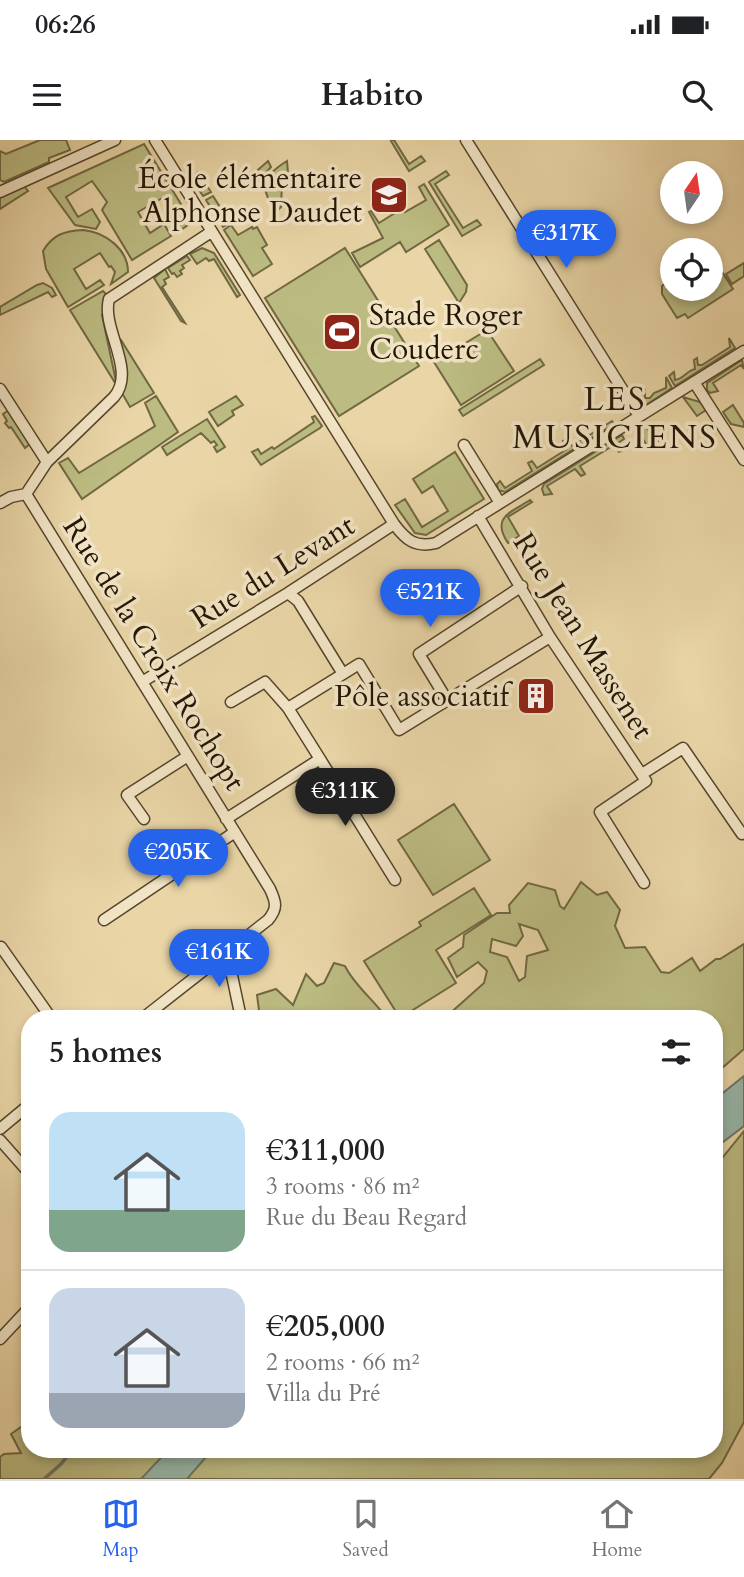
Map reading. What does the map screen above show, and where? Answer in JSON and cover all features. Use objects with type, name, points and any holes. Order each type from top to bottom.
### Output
[{"type":"street","points":[[0,192],[115,140]]},
{"type":"street","points":[[155,140],[394,524],[412,543],[436,543],[744,351]]},
{"type":"street","points":[[466,140],[639,416]]},
{"type":"street","points":[[0,503],[10,497],[26,494],[50,459],[121,387],[122,370],[111,325],[108,305],[110,299],[146,272],[211,232]]},
{"type":"street","points":[[694,382],[744,460]]},
{"type":"street","points":[[0,389],[50,459]]},
{"type":"street","points":[[464,444],[500,503]]},
{"type":"street","name":"Rue de la Croix Rochopt","points":[[26,494],[270,889],[276,907],[268,920],[154,1010]]},
{"type":"street","name":"Rue Jean Massenet","points":[[478,516],[550,637],[644,777]]},
{"type":"street","name":"Rue du Levant","points":[[142,682],[288,593],[394,524]]},
{"type":"street","points":[[447,700],[419,654],[522,586]]},
{"type":"street","points":[[288,593],[314,618],[343,674]]},
{"type":"street","points":[[288,708],[359,664],[399,730],[550,637]]},
{"type":"street","points":[[231,702],[265,681],[288,708],[395,880]]},
{"type":"street","points":[[644,883],[600,812],[683,748],[742,834]]},
{"type":"street","points":[[144,819],[127,795],[188,756]]},
{"type":"street","points":[[226,818],[320,759]]},
{"type":"street","points":[[104,920],[235,832]]},
{"type":"street","points":[[1,947],[45,1010]]},
{"type":"street","points":[[227,952],[239,1010]]},
{"type":"street","points":[[0,1129],[21,1110]]},
{"type":"street","points":[[0,1140],[21,1164]]},
{"type":"street","points":[[0,1339],[21,1317]]},
{"type":"green space","points":[[40,140],[66,140],[70,150],[4,182],[0,180],[0,151],[6,154]]},
{"type":"green space","points":[[394,140],[409,164],[421,156],[425,161],[409,171],[391,141]]},
{"type":"green space","points":[[144,144],[192,222],[178,232],[173,225],[180,218],[164,197],[138,212],[150,233],[164,224],[171,236],[132,260],[102,210],[107,202],[92,181],[66,197],[78,217],[92,209],[100,222],[96,229],[75,225],[48,188]]},
{"type":"green space","points":[[268,161],[271,167],[255,185],[250,177]]},
{"type":"green space","points":[[287,161],[288,173],[282,184],[281,207],[276,212],[267,196],[265,183],[272,172]]},
{"type":"green space","points":[[446,171],[449,175],[435,184],[463,228],[477,220],[481,225],[462,236],[429,182]]},
{"type":"green space","points":[[198,172],[211,192],[203,196],[191,177]]},
{"type":"green space","points":[[424,184],[449,225],[406,252],[400,242],[360,267],[352,253],[383,238],[369,212],[371,211],[379,223],[403,208],[405,212],[426,200],[419,187]]},
{"type":"green space","points":[[24,186],[28,191],[0,209],[0,197]]},
{"type":"green space","points":[[213,196],[230,223],[223,227],[206,200]]},
{"type":"green space","points":[[231,225],[238,235],[257,227],[267,245],[262,248],[272,264],[253,276],[224,230]]},
{"type":"green space","points":[[83,230],[99,234],[114,243],[124,256],[128,272],[111,284],[115,272],[100,253],[74,269],[86,289],[100,280],[104,285],[68,307],[46,269],[43,251],[60,234]]},
{"type":"green space","points":[[439,240],[467,285],[459,303],[425,249]]},
{"type":"green space","points":[[202,248],[214,253],[240,295],[237,297],[214,259],[209,261],[206,258],[197,264],[190,254]]},
{"type":"green space","name":"Stade Roger Couderc","points":[[345,248],[419,366],[339,416],[265,298]]},
{"type":"green space","points":[[187,256],[190,260],[182,265],[182,274],[177,277],[172,274],[168,268]]},
{"type":"green space","points":[[744,263],[744,276],[732,284],[726,274]]},
{"type":"green space","points":[[165,269],[169,277],[164,280],[166,284],[162,287],[185,323],[181,321],[154,278]]},
{"type":"green space","points":[[723,274],[733,289],[723,295]]},
{"type":"green space","points":[[43,283],[52,288],[56,295],[52,297],[48,292],[0,315],[0,307]]},
{"type":"green space","points":[[103,291],[107,295],[103,303],[106,314],[102,315],[117,386],[70,310]]},
{"type":"green space","points":[[666,301],[714,301],[688,318],[685,314],[677,318]]},
{"type":"green space","points":[[487,330],[514,371],[461,405],[434,362]]},
{"type":"green space","points":[[729,338],[735,348],[675,386],[669,376],[674,372],[675,380],[683,377],[695,369],[694,360],[697,358],[698,365],[702,365],[730,347]]},
{"type":"green space","points":[[121,340],[154,393],[130,407],[122,393],[126,377],[118,342]]},
{"type":"green space","points":[[540,359],[544,365],[463,416],[459,410]]},
{"type":"green space","points":[[742,360],[744,369],[741,365],[713,383],[718,391],[710,393],[707,390],[707,383]]},
{"type":"green space","points":[[666,377],[672,388],[646,405],[639,394],[645,390],[645,398],[650,398],[654,393],[666,388]]},
{"type":"green space","points":[[156,396],[178,432],[82,499],[59,463],[68,458],[79,473],[155,426],[145,403]]},
{"type":"green space","points":[[236,396],[243,405],[232,411],[234,415],[218,426],[209,412]]},
{"type":"green space","points":[[683,397],[700,402],[706,410],[697,416]]},
{"type":"green space","points":[[733,405],[744,427],[731,424],[723,412]]},
{"type":"green space","points":[[9,410],[30,444],[25,448],[11,427],[5,423],[7,421],[3,414]]},
{"type":"green space","points":[[315,416],[322,426],[320,428],[261,465],[252,452],[258,449],[261,454],[272,447],[274,449],[314,422],[312,417]]},
{"type":"green space","points":[[207,419],[225,447],[217,452],[214,441],[211,443],[201,433],[167,455],[162,447]]},
{"type":"green space","points":[[612,421],[614,424],[505,492],[498,490],[497,484],[500,481],[505,488],[532,471],[528,463],[532,461],[537,468],[567,449],[563,441],[567,439],[572,446]]},
{"type":"green space","points":[[645,426],[658,441],[648,447],[637,430]]},
{"type":"green space","points":[[622,435],[624,439],[618,443],[623,450],[619,452],[614,445],[580,466],[585,474],[581,476],[575,469],[547,486],[552,494],[544,495],[544,484]]},
{"type":"green space","points":[[455,452],[484,499],[426,535],[415,533],[395,505],[405,499],[422,527],[448,511],[433,486],[422,493],[413,479]]},
{"type":"green space","points":[[530,500],[532,502],[508,517],[519,536],[508,543],[501,527],[502,521],[510,512]]},
{"type":"green space","points":[[454,804],[490,860],[433,895],[398,840]]},
{"type":"green space","points":[[581,882],[597,895],[607,892],[620,910],[615,926],[625,948],[645,947],[661,972],[669,973],[692,958],[700,971],[744,944],[744,1049],[723,1067],[723,1010],[454,1010],[484,983],[487,971],[478,962],[457,977],[448,958],[463,947],[464,935],[497,913],[510,913],[509,905],[528,883],[555,890],[560,906],[564,909]],"holes":[[[519,924],[538,930],[548,950],[527,956],[525,977],[519,981],[507,957],[490,952],[492,939],[516,946],[523,936]]]},
{"type":"green space","points":[[474,888],[491,915],[436,950],[456,983],[413,1010],[395,1010],[364,961],[421,926],[419,922]]},
{"type":"green space","points":[[334,963],[345,966],[380,1010],[259,1010],[257,995],[276,989],[293,1005],[306,974],[317,986],[324,983]]},
{"type":"green space","points":[[744,1131],[744,1422],[722,1463],[709,1479],[166,1479],[184,1458],[723,1458],[723,1157]]},
{"type":"green space","points":[[21,1427],[21,1453],[11,1434]]},
{"type":"green space","points":[[21,1453],[21,1458],[176,1458],[155,1479],[0,1479],[0,1457],[4,1454]]},
{"type":"shaded area","points":[[744,1076],[744,1126],[723,1142],[723,1093]]},
{"type":"shaded area","points":[[161,1458],[205,1458],[187,1479],[141,1479]]},
{"type":"waterway","points":[[44,1479],[66,1458]]},
{"type":"place","name":"École élémentaire Alphonse Daudet","points":[[389,195]]},
{"type":"place","name":"Stade Roger Couderc","points":[[342,332]]},
{"type":"place","name":"Pôle associatif","points":[[536,696]]},
{"type":"district","name":"LES MUSICIENS","points":[[615,418]]}]
